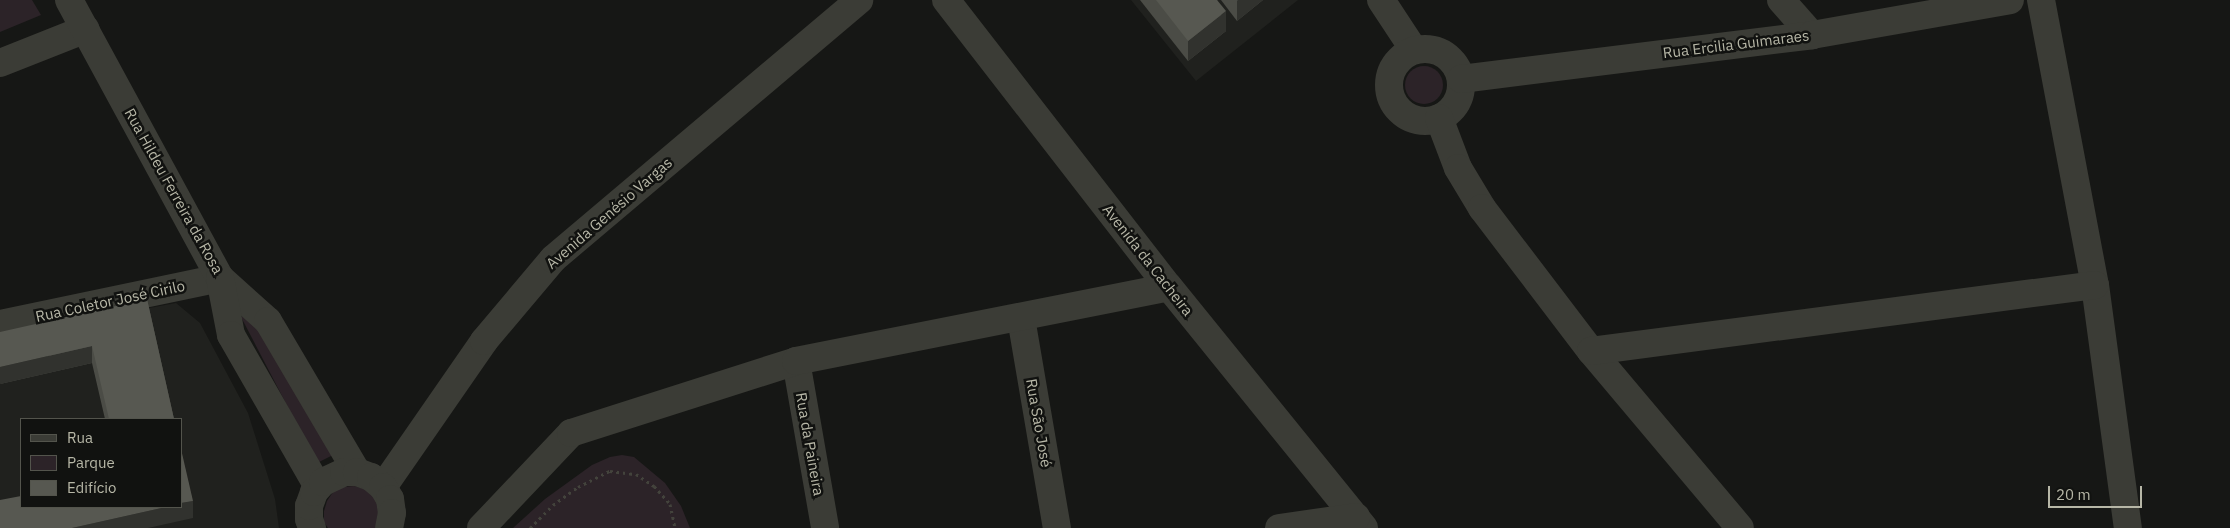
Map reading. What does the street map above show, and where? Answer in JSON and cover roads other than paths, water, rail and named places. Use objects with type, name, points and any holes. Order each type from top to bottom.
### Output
[{"type":"street","name":"Rua Hildeu Ferreira da Rosa","points":[[69,0],[220,278],[268,321],[357,472]]},
{"type":"street","name":"Avenida Genésio Vargas","points":[[383,487],[484,342],[553,260],[859,0]]},
{"type":"street","name":"Avenida da Cacheira","points":[[946,0],[1169,287],[1360,523]]},
{"type":"street","points":[[1381,0],[1414,50]]},
{"type":"street","points":[[1781,0],[1812,35]]},
{"type":"street","name":"Rua Ercilia Guimaraes","points":[[1460,79],[1812,35],[2010,0]]},
{"type":"street","points":[[2041,0],[2095,285],[2128,528]]},
{"type":"street","points":[[0,63],[86,29]]},
{"type":"street","points":[[1427,48],[1449,58],[1457,68],[1460,79],[1461,91],[1457,103],[1450,112],[1439,118],[1426,121],[1413,119],[1402,113],[1391,97],[1389,77],[1394,65],[1403,56],[1414,50],[1427,48]]},
{"type":"street","points":[[1439,118],[1458,168],[1482,208],[1591,351],[1740,528]]},
{"type":"street","points":[[220,278],[231,335],[318,488]]},
{"type":"street","name":"Rua Coletor José Cirilo","points":[[0,324],[220,278]]},
{"type":"street","points":[[1591,351],[2095,285]]},
{"type":"street","points":[[481,528],[571,433],[796,360],[1021,318],[1169,287]]},
{"type":"street","name":"Rua São José","points":[[1021,318],[1058,528]]},
{"type":"street","name":"Rua da Paineira","points":[[796,360],[824,528]]},
{"type":"street","points":[[312,528],[309,519],[309,506],[318,488],[333,475],[344,472],[357,472],[371,477],[383,487],[390,499],[392,513],[389,528]]},
{"type":"street","points":[[1279,528],[1360,523]]}]
